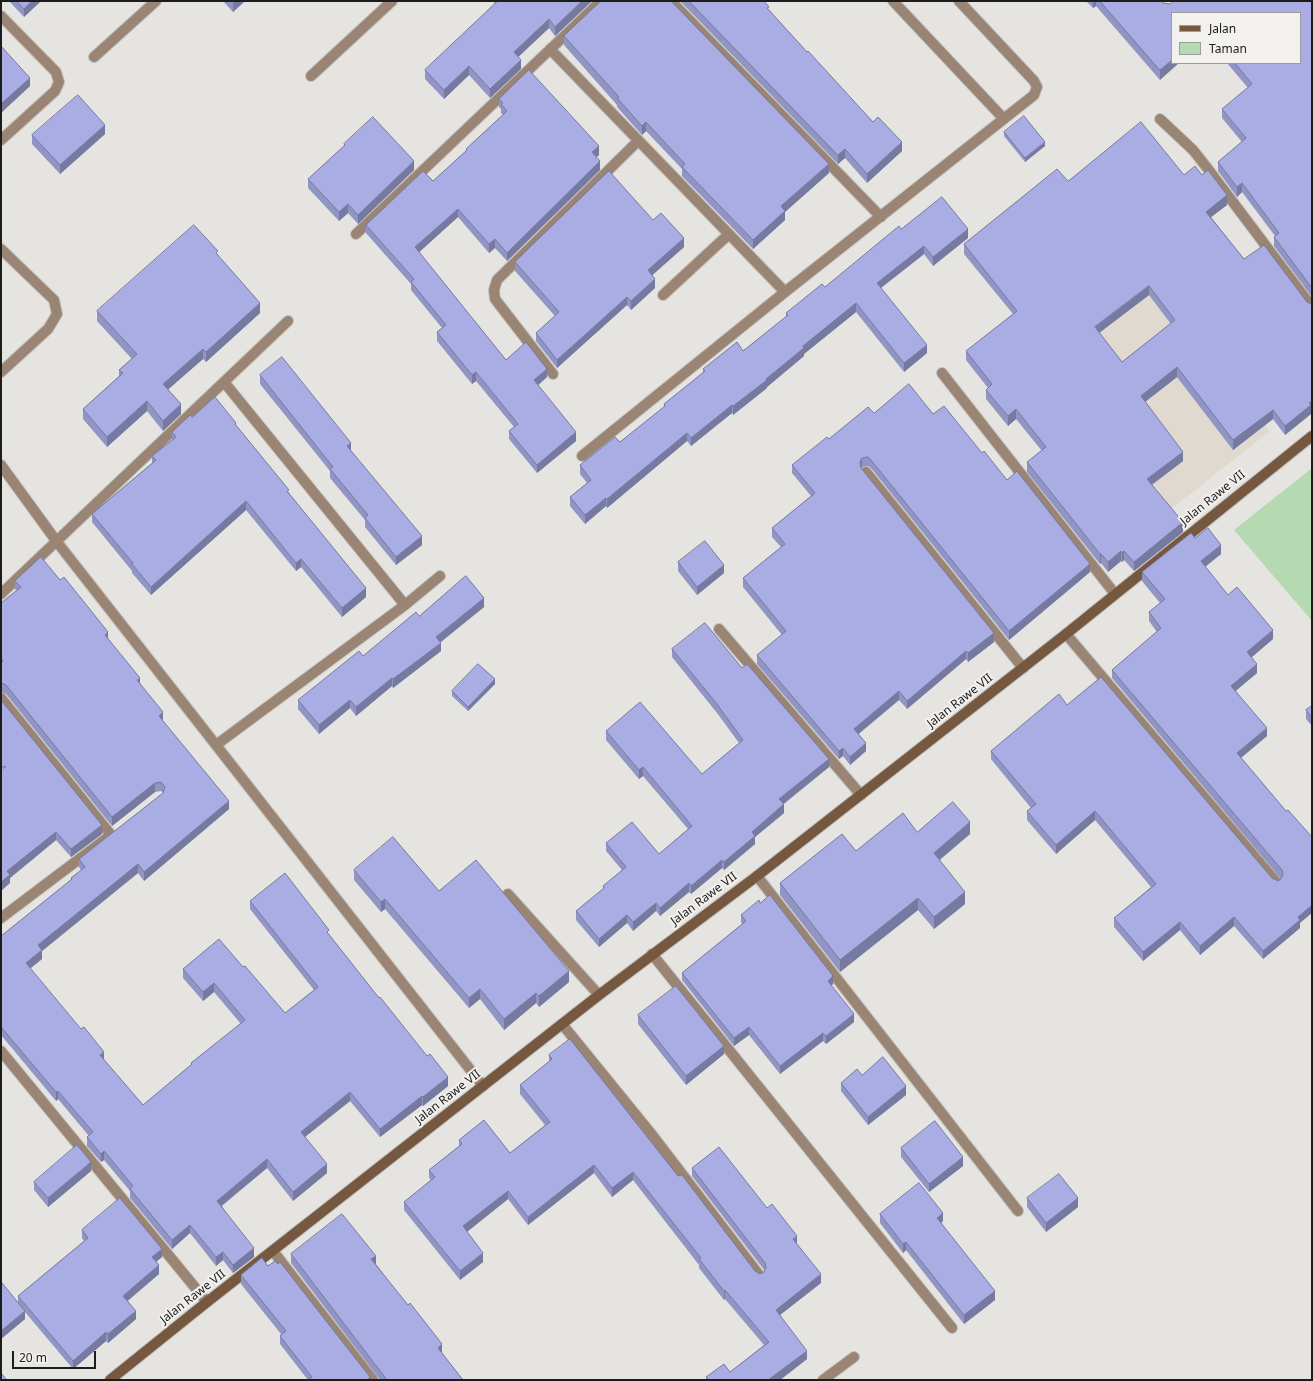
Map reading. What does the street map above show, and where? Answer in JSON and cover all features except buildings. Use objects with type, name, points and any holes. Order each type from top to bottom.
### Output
[{"type":"main road","name":"Jalan Rawe VII","points":[[110,1380],[207,1302],[599,995],[757,876],[1023,668],[1312,436]]},
{"type":"street","points":[[94,57],[156,1]]},
{"type":"street","points":[[311,76],[392,1]]},
{"type":"street","points":[[356,234],[601,1]]},
{"type":"street","points":[[671,1],[881,217]]},
{"type":"street","points":[[893,1],[1004,119]]},
{"type":"street","points":[[582,456],[1034,94],[1037,87],[1034,81],[959,1]]},
{"type":"street","points":[[1,16],[56,72],[59,82],[55,90],[1,140]]},
{"type":"street","points":[[550,49],[785,292]]},
{"type":"street","points":[[1160,119],[1193,150],[1312,307]]},
{"type":"street","points":[[552,374],[495,299],[494,290],[496,280],[638,141]]},
{"type":"street","points":[[663,296],[729,234]]},
{"type":"street","points":[[1,249],[54,300],[57,314],[48,329],[1,372]]},
{"type":"street","points":[[1,594],[288,321]]},
{"type":"street","points":[[942,373],[1115,594]]},
{"type":"street","points":[[224,382],[405,606]]},
{"type":"street","points":[[1,465],[57,542],[483,1086]]},
{"type":"street","points":[[866,472],[1023,668]]},
{"type":"street","points":[[216,744],[405,606],[440,576]]},
{"type":"street","points":[[718,628],[861,795]]},
{"type":"street","points":[[1066,634],[1277,883]]},
{"type":"street","points":[[1,698],[114,832],[1,918]]},
{"type":"street","points":[[757,876],[1018,1211]]},
{"type":"street","points":[[508,894],[599,995]]},
{"type":"street","points":[[652,954],[952,1328]]},
{"type":"street","points":[[562,1024],[658,1142],[760,1276]]},
{"type":"street","points":[[1,1051],[207,1302]]},
{"type":"street","points":[[273,1251],[373,1380]]},
{"type":"street","points":[[823,1380],[854,1357]]},
{"type":"shaded area","points":[[1123,236],[1270,431],[1170,510],[1024,316]]},
{"type":"green space","points":[[1312,468],[1312,621],[1234,530]]}]
